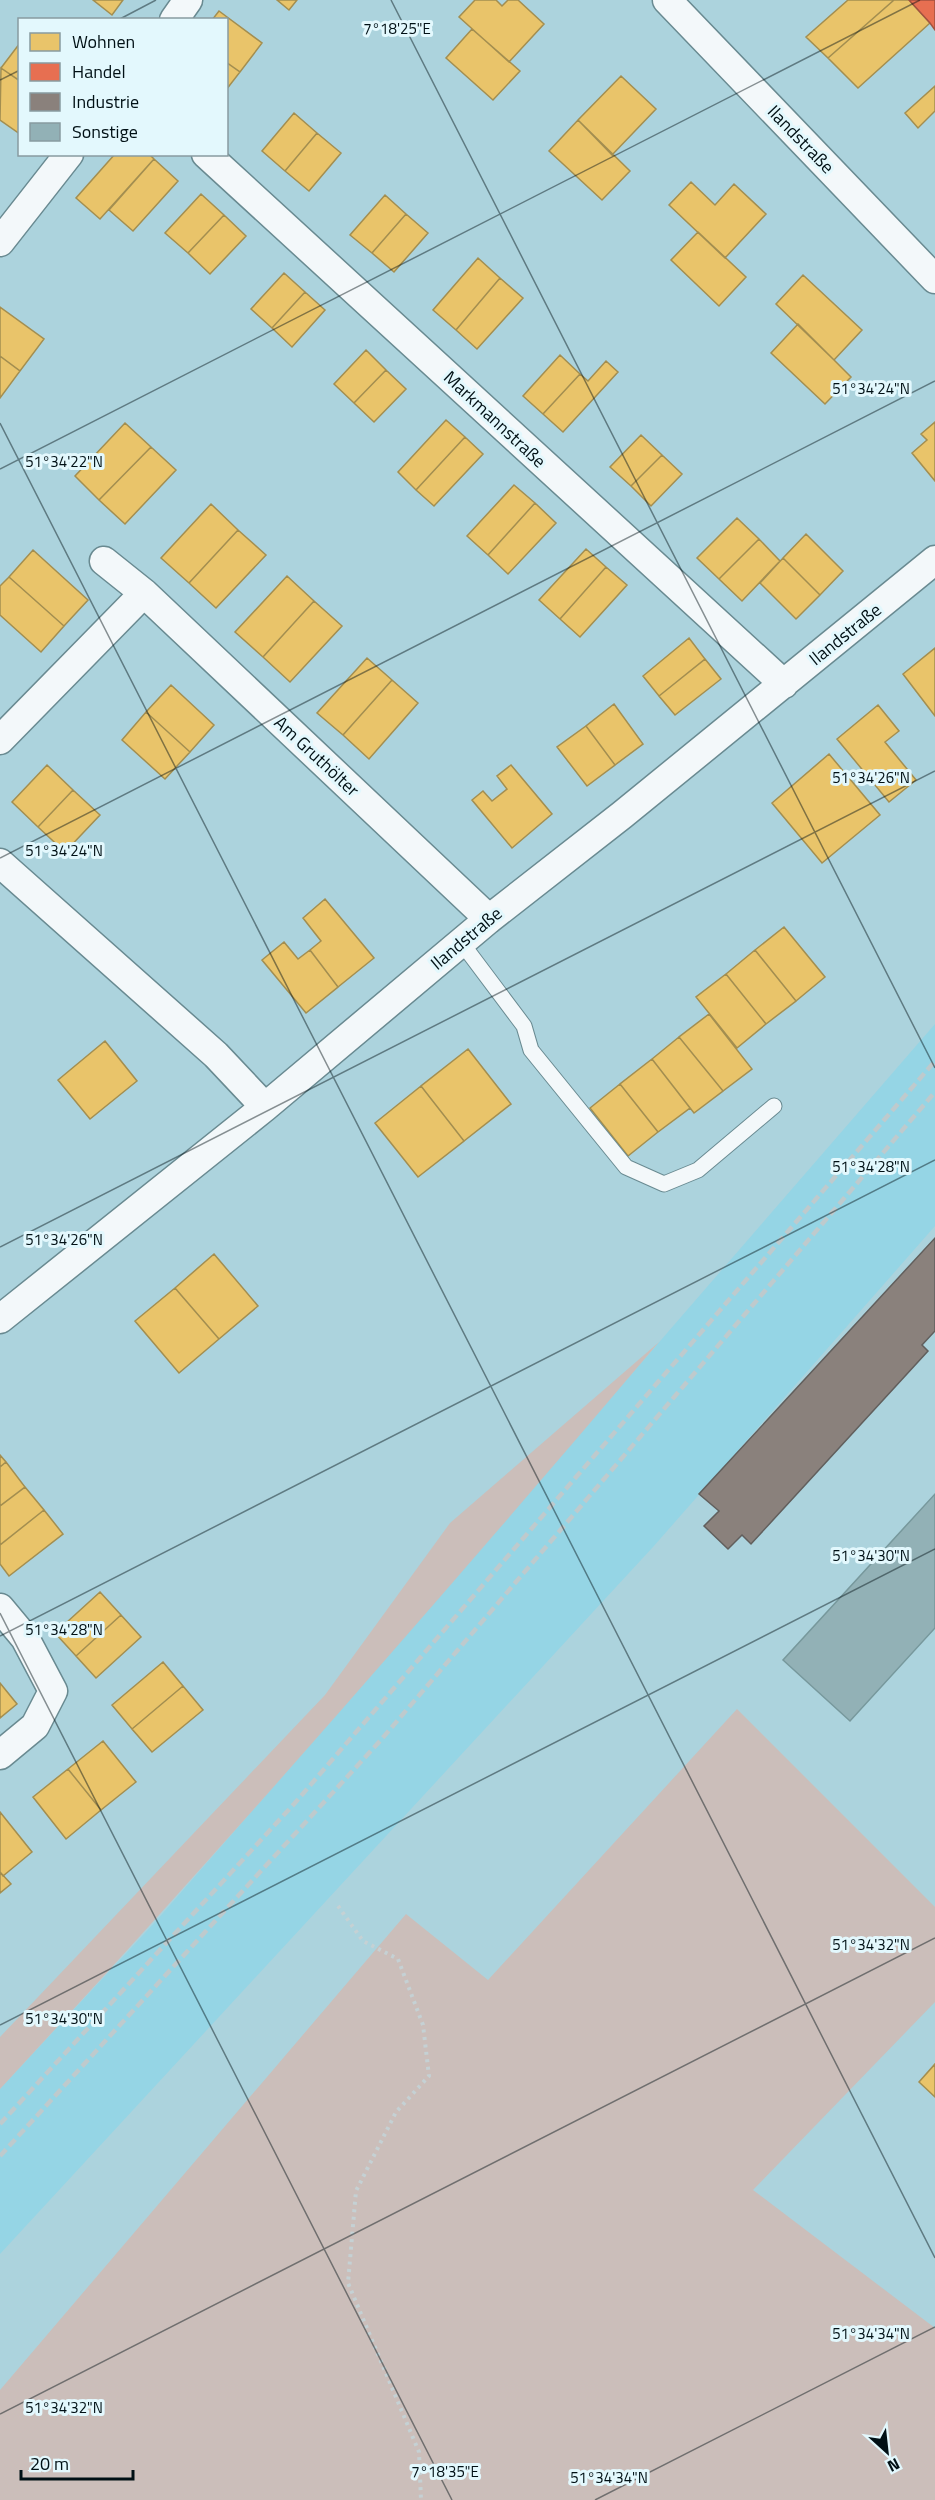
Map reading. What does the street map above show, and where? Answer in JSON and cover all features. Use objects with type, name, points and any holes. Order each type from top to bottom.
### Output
[{"type":"street","points":[[175,18],[188,0]]},
{"type":"street","name":"Ilandstraße","points":[[667,0],[935,279]]},
{"type":"street","points":[[0,242],[67,156]]},
{"type":"street","name":"Markmannstraße","points":[[209,156],[784,684]]},
{"type":"street","name":"Ilandstraße","points":[[0,1319],[265,1107],[489,919],[784,684],[935,560]]},
{"type":"street","name":"Am Gruthölter","points":[[104,561],[144,593],[489,919]]},
{"type":"street","points":[[0,740],[144,593]]},
{"type":"street","points":[[0,863],[216,1055],[265,1107]]},
{"type":"street","points":[[0,1608],[26,1638],[53,1691],[35,1726],[0,1755]]},
{"type":"lane","points":[[461,942],[524,1026],[531,1050],[626,1167],[664,1184],[698,1170],[774,1107]]},
{"type":"path","points":[[338,1906],[363,1941],[398,1959],[423,2025],[429,2076],[396,2112],[356,2191],[348,2283],[419,2452],[421,2500]]},
{"type":"shaded area","points":[[935,1024],[935,1226],[653,1547],[0,2254],[0,2089],[156,1921]]},
{"type":"shaded area","points":[[659,1342],[334,1719],[0,2089],[0,2037],[325,1695],[450,1523]]},
{"type":"shaded area","points":[[737,1709],[935,1907],[935,2002],[753,2190],[935,2328],[935,2500],[0,2500],[0,2390],[406,1914],[488,1980]]},
{"type":"building: Wohnen","points":[[93,0],[123,0],[112,15]]},
{"type":"building: Wohnen","points":[[277,0],[297,0],[289,10]]},
{"type":"building: Wohnen","points":[[475,0],[496,0],[502,6],[508,0],[518,0],[544,24],[509,62],[459,17]]},
{"type":"building: Wohnen","points":[[848,0],[894,0],[828,58],[806,37]]},
{"type":"building: Wohnen","points":[[894,0],[909,0],[930,23],[858,88],[828,58]]},
{"type":"building: Wohnen","points":[[219,11],[262,43],[240,72],[228,63],[228,18],[214,18]]},
{"type":"building: Wohnen","points":[[472,29],[520,71],[493,100],[446,58]]},
{"type":"building: Wohnen","points":[[18,46],[18,80],[1,68]]},
{"type":"building: Wohnen","points":[[228,63],[240,72],[228,87]]},
{"type":"building: Wohnen","points":[[1,68],[18,80],[18,133],[0,120]]},
{"type":"building: Wohnen","points":[[621,76],[656,109],[612,155],[578,120]]},
{"type":"building: Wohnen","points":[[935,86],[935,111],[918,128],[905,113]]},
{"type":"building: Wohnen","points":[[294,113],[317,133],[285,171],[262,151]]},
{"type":"building: Wohnen","points":[[578,120],[630,171],[602,200],[549,151]]},
{"type":"building: Wohnen","points":[[317,133],[341,153],[309,191],[285,171]]},
{"type":"building: Wohnen","points":[[113,156],[151,156],[154,159],[100,219],[76,198]]},
{"type":"building: Wohnen","points":[[154,159],[178,181],[133,231],[109,210]]},
{"type":"building: Wohnen","points":[[691,182],[715,205],[734,184],[766,214],[725,258],[669,205]]},
{"type":"building: Wohnen","points":[[201,194],[224,215],[188,253],[165,233]]},
{"type":"building: Wohnen","points":[[385,195],[406,214],[372,253],[350,235]]},
{"type":"building: Wohnen","points":[[406,214],[428,233],[394,272],[372,253]]},
{"type":"building: Wohnen","points":[[224,215],[246,236],[210,274],[188,253]]},
{"type":"building: Wohnen","points":[[698,232],[746,277],[719,306],[671,260]]},
{"type":"building: Wohnen","points":[[478,258],[500,278],[456,330],[433,310]]},
{"type":"building: Wohnen","points":[[284,273],[305,292],[272,328],[251,309]]},
{"type":"building: Wohnen","points":[[803,275],[862,330],[834,360],[776,304]]},
{"type":"building: Wohnen","points":[[500,278],[523,298],[477,349],[456,330]]},
{"type":"building: Wohnen","points":[[305,292],[325,310],[292,347],[272,328]]},
{"type":"building: Wohnen","points":[[0,307],[44,339],[20,371],[0,356]]},
{"type":"building: Wohnen","points":[[798,324],[851,377],[825,404],[771,353]]},
{"type":"building: Wohnen","points":[[366,350],[386,370],[354,403],[334,384]]},
{"type":"building: Wohnen","points":[[560,355],[580,374],[543,414],[523,396]]},
{"type":"building: Wohnen","points":[[0,356],[20,371],[0,398]]},
{"type":"building: Wohnen","points":[[606,361],[618,372],[563,432],[543,414],[580,374],[588,381]]},
{"type":"building: Wohnen","points":[[386,370],[406,389],[374,422],[354,403]]},
{"type":"building: Wohnen","points":[[446,420],[465,437],[416,490],[398,472]]},
{"type":"building: Wohnen","points":[[935,422],[935,481],[912,453],[927,440],[921,434]]},
{"type":"building: Wohnen","points":[[125,423],[151,447],[99,500],[75,476]]},
{"type":"building: Wohnen","points":[[641,435],[662,455],[631,486],[610,467]]},
{"type":"building: Wohnen","points":[[465,437],[483,454],[434,506],[416,490]]},
{"type":"building: Wohnen","points":[[151,447],[176,470],[125,524],[99,500]]},
{"type":"building: Wohnen","points":[[662,455],[682,474],[651,506],[631,486]]},
{"type":"building: Wohnen","points":[[514,485],[535,503],[488,555],[467,536]]},
{"type":"building: Wohnen","points":[[535,503],[556,523],[508,574],[488,555]]},
{"type":"building: Wohnen","points":[[211,504],[238,530],[189,583],[161,558]]},
{"type":"building: Wohnen","points":[[737,518],[759,539],[719,579],[697,558]]},
{"type":"building: Wohnen","points":[[238,530],[266,555],[216,608],[189,583]]},
{"type":"building: Wohnen","points":[[806,534],[843,571],[820,595],[783,558]]},
{"type":"building: Wohnen","points":[[759,539],[780,561],[742,601],[719,579]]},
{"type":"building: Wohnen","points":[[586,549],[606,567],[560,619],[539,600]]},
{"type":"building: Wohnen","points":[[33,550],[88,600],[64,626],[9,577]]},
{"type":"building: Wohnen","points":[[783,558],[820,595],[796,619],[760,583]]},
{"type":"building: Wohnen","points":[[606,567],[627,585],[580,637],[560,619]]},
{"type":"building: Wohnen","points":[[287,576],[314,601],[263,657],[235,632]]},
{"type":"building: Wohnen","points":[[9,577],[64,626],[41,652],[0,615],[0,586]]},
{"type":"building: Wohnen","points":[[314,601],[342,626],[290,682],[263,657]]},
{"type":"building: Wohnen","points":[[689,638],[705,659],[659,696],[643,676]]},
{"type":"building: Wohnen","points":[[935,648],[935,716],[903,674]]},
{"type":"building: Wohnen","points":[[367,658],[392,680],[343,735],[317,713]]},
{"type":"building: Wohnen","points":[[705,659],[721,679],[675,715],[659,696]]},
{"type":"building: Wohnen","points":[[392,680],[418,703],[369,759],[343,735]]},
{"type":"building: Wohnen","points":[[171,685],[214,725],[190,752],[146,712]]},
{"type":"building: Wohnen","points":[[614,704],[643,744],[615,765],[586,726]]},
{"type":"building: Wohnen","points":[[878,705],[899,731],[885,742],[916,780],[889,802],[837,739]]},
{"type":"building: Wohnen","points":[[146,712],[190,752],[165,779],[122,740]]},
{"type":"building: Wohnen","points":[[586,726],[615,765],[587,786],[557,747]]},
{"type":"building: Wohnen","points":[[829,754],[880,815],[822,863],[772,803]]},
{"type":"building: Wohnen","points":[[47,765],[73,790],[38,827],[12,802]]},
{"type":"building: Wohnen","points":[[511,765],[552,814],[512,848],[472,800],[483,791],[492,801],[507,789],[497,776]]},
{"type":"building: Wohnen","points":[[73,790],[100,815],[65,852],[38,827]]},
{"type":"building: Wohnen","points":[[325,899],[374,958],[338,987],[310,950],[321,941],[303,918]]},
{"type":"building: Wohnen","points":[[784,927],[825,977],[796,1001],[755,950]]},
{"type":"building: Wohnen","points":[[284,942],[298,959],[310,950],[338,987],[306,1013],[262,960]]},
{"type":"building: Wohnen","points":[[755,950],[796,1001],[766,1024],[726,974]]},
{"type":"building: Wohnen","points":[[726,974],[766,1024],[737,1048],[696,997]]},
{"type":"building: Wohnen","points":[[709,1014],[752,1069],[723,1091],[679,1037]]},
{"type":"building: Wohnen","points":[[679,1037],[723,1091],[694,1113],[652,1059]]},
{"type":"building: Wohnen","points":[[105,1041],[137,1081],[90,1119],[58,1080]]},
{"type":"building: Wohnen","points":[[468,1049],[511,1104],[464,1141],[421,1086]]},
{"type":"building: Wohnen","points":[[652,1059],[690,1108],[658,1132],[620,1084]]},
{"type":"building: Wohnen","points":[[620,1084],[658,1132],[628,1156],[590,1108]]},
{"type":"building: Wohnen","points":[[421,1086],[464,1141],[418,1177],[375,1123]]},
{"type":"building: Wohnen","points":[[214,1254],[258,1306],[219,1339],[175,1288]]},
{"type":"building: Wohnen","points":[[175,1288],[219,1339],[179,1373],[135,1321]]},
{"type":"building: Wohnen","points":[[0,1455],[6,1462],[0,1467]]},
{"type":"building: Wohnen","points":[[6,1462],[25,1487],[0,1506],[0,1467]]},
{"type":"building: Wohnen","points":[[25,1487],[44,1510],[0,1545],[0,1506]]},
{"type":"building: Wohnen","points":[[44,1510],[63,1534],[9,1576],[0,1564],[0,1545]]},
{"type":"building: Wohnen","points":[[100,1592],[121,1615],[76,1656],[55,1633]]},
{"type":"building: Wohnen","points":[[121,1615],[141,1637],[96,1678],[76,1656]]},
{"type":"building: Wohnen","points":[[163,1662],[183,1686],[132,1729],[112,1705]]},
{"type":"building: Wohnen","points":[[0,1683],[17,1704],[0,1718]]},
{"type":"building: Wohnen","points":[[183,1686],[203,1710],[152,1752],[132,1729]]},
{"type":"building: Wohnen","points":[[103,1741],[136,1782],[101,1810],[68,1769]]},
{"type":"building: Wohnen","points":[[68,1769],[101,1810],[66,1839],[33,1797]]},
{"type":"building: Wohnen","points":[[0,1812],[32,1852],[3,1876],[0,1872]]},
{"type":"building: Wohnen","points":[[0,1872],[11,1884],[0,1893]]},
{"type":"building: Wohnen","points":[[935,2064],[935,2097],[919,2082]]},
{"type":"building: Handel","points":[[909,0],[935,0],[935,30],[930,23]]},
{"type":"building: Industrie","points":[[935,1238],[935,1331],[922,1345],[928,1351],[751,1544],[742,1535],[728,1549],[704,1526],[719,1511],[699,1494]]},
{"type":"building: Sonstige","points":[[935,1494],[935,1628],[850,1721],[783,1660]]},
{"type":"railway","points":[[0,2124],[294,1804],[935,1061]]},
{"type":"railway","points":[[0,2156],[380,1741],[935,1092]]}]
